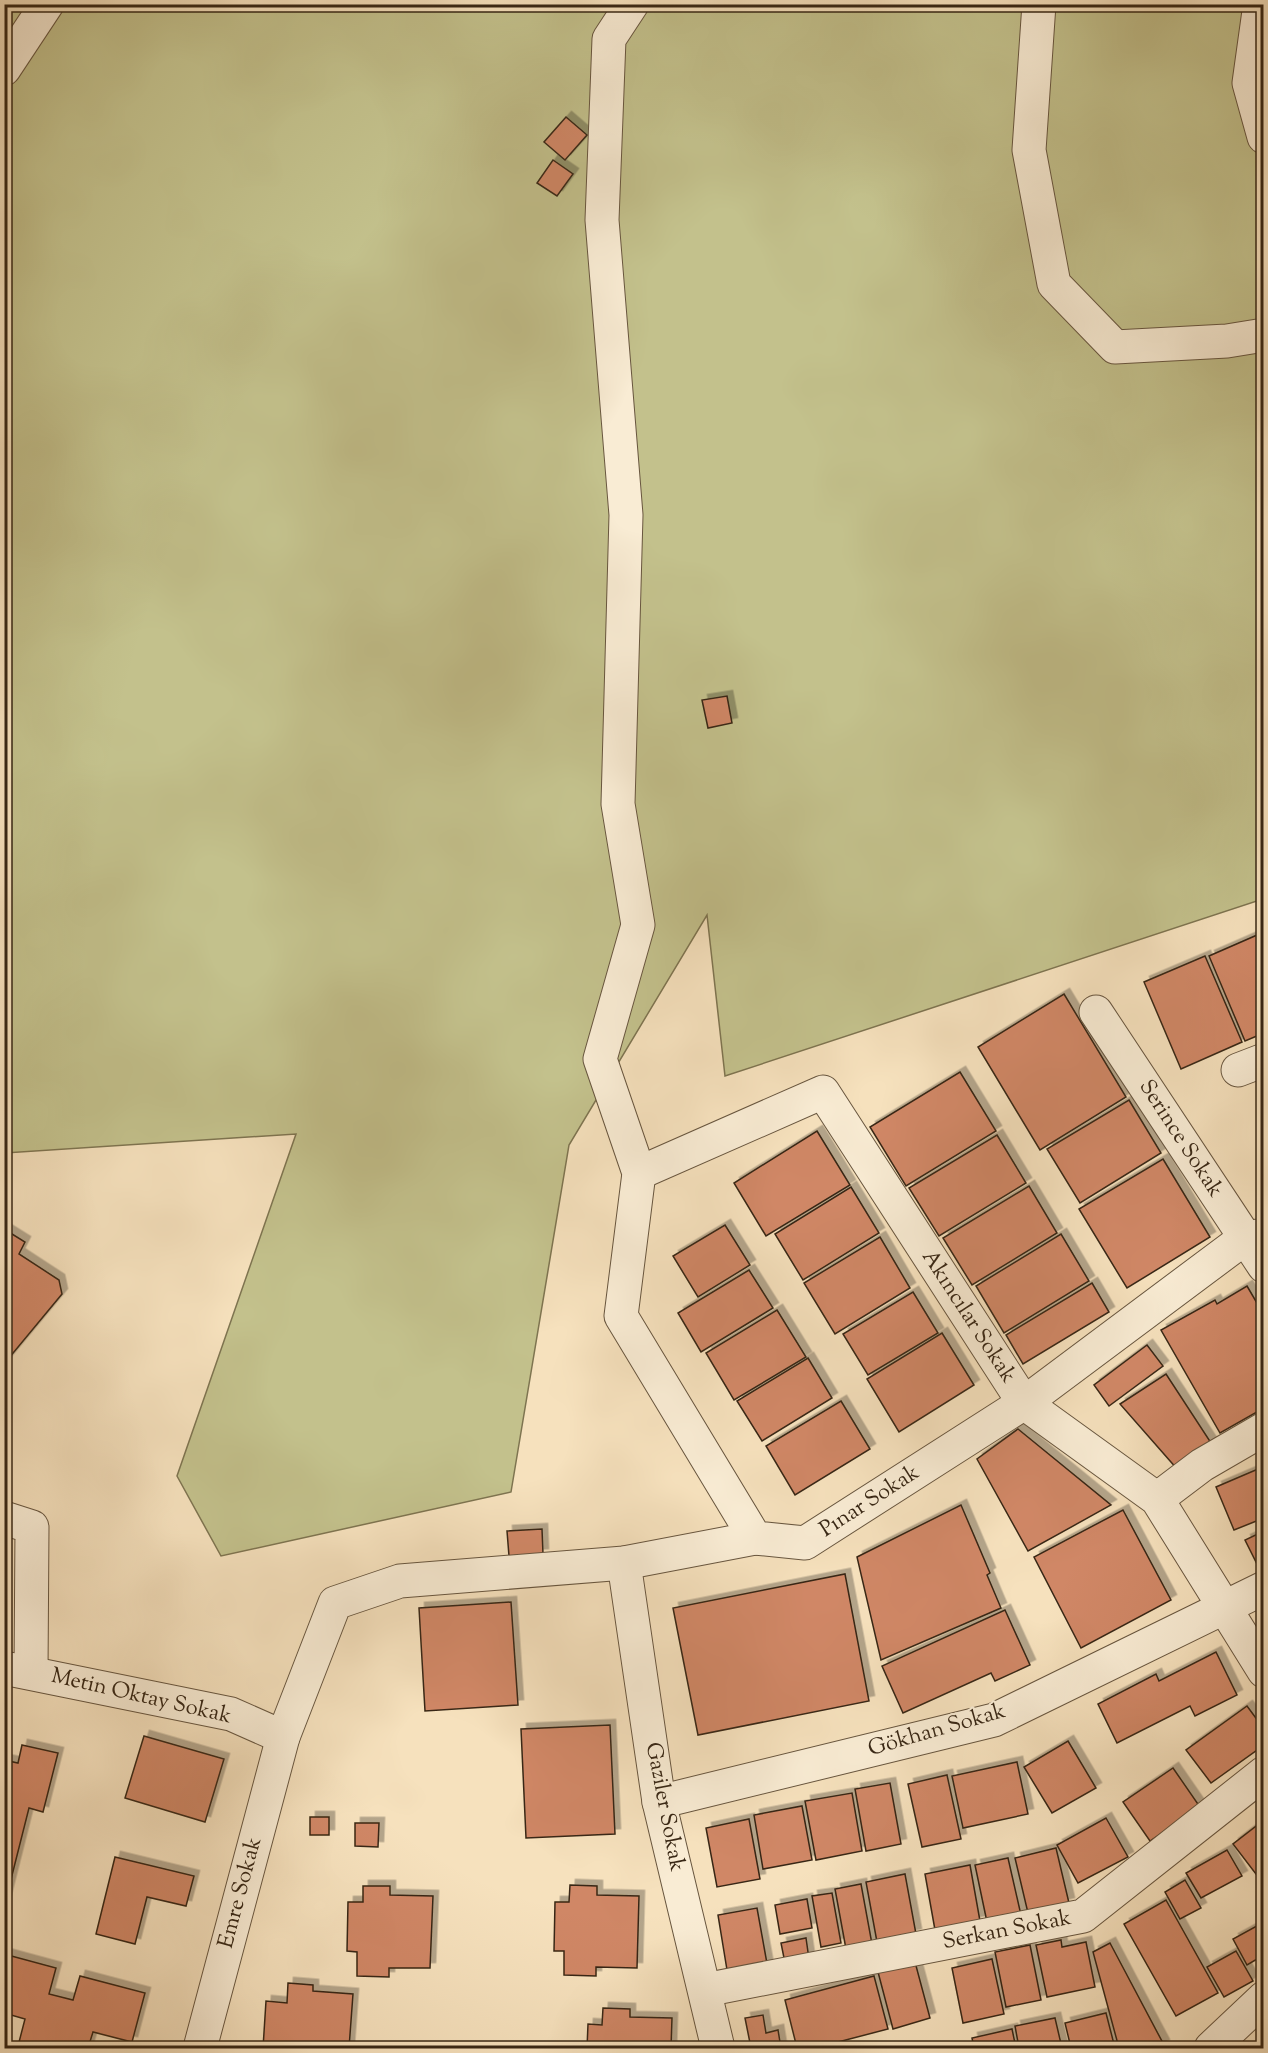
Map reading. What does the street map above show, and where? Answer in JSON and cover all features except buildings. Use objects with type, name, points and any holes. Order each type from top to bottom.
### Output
[{"type":"street","points":[[4,69],[47,4]]},
{"type":"street","points":[[283,1737],[335,1603],[400,1581],[624,1563],[756,1538],[621,1316],[639,1173],[600,1059],[638,925],[618,804],[626,515],[602,220],[609,39],[632,4]]},
{"type":"street","points":[[1039,4],[1029,150],[1054,284],[1115,347],[1227,341],[1263,335]]},
{"type":"street","points":[[1260,4],[1249,82],[1263,137]]},
{"type":"street","name":"Serince Sokak","points":[[1096,1012],[1254,1237],[1263,1266]]},
{"type":"street","name":"Akıncılar Sokak","points":[[639,1173],[823,1092],[1024,1403],[1157,1499],[1263,1671]]},
{"type":"street","name":"Pınar Sokak","points":[[756,1538],[806,1543],[1024,1403],[1254,1237]]},
{"type":"street","points":[[1157,1499],[1202,1464],[1263,1429]]},
{"type":"street","name":"Metin Oktay Sokak","points":[[4,1518],[32,1527],[18,1670],[231,1714],[283,1737]]},
{"type":"street","name":"Gaziler Sokak","points":[[624,1563],[659,1802],[718,2049]]},
{"type":"street","name":"Gökhan Sokak","points":[[659,1802],[994,1720],[1263,1588]]},
{"type":"street","name":"Emre Sokak","points":[[200,2049],[283,1737]]},
{"type":"street","name":"Serkan Sokak","points":[[705,1990],[1083,1916],[1263,1773]]},
{"type":"street","points":[[1217,2047],[1263,1998]]},
{"type":"shaded area","points":[[5,5],[1263,5],[1263,899],[725,1076],[707,915],[569,1145],[511,1492],[221,1556],[177,1476],[296,1134],[5,1153]]}]
